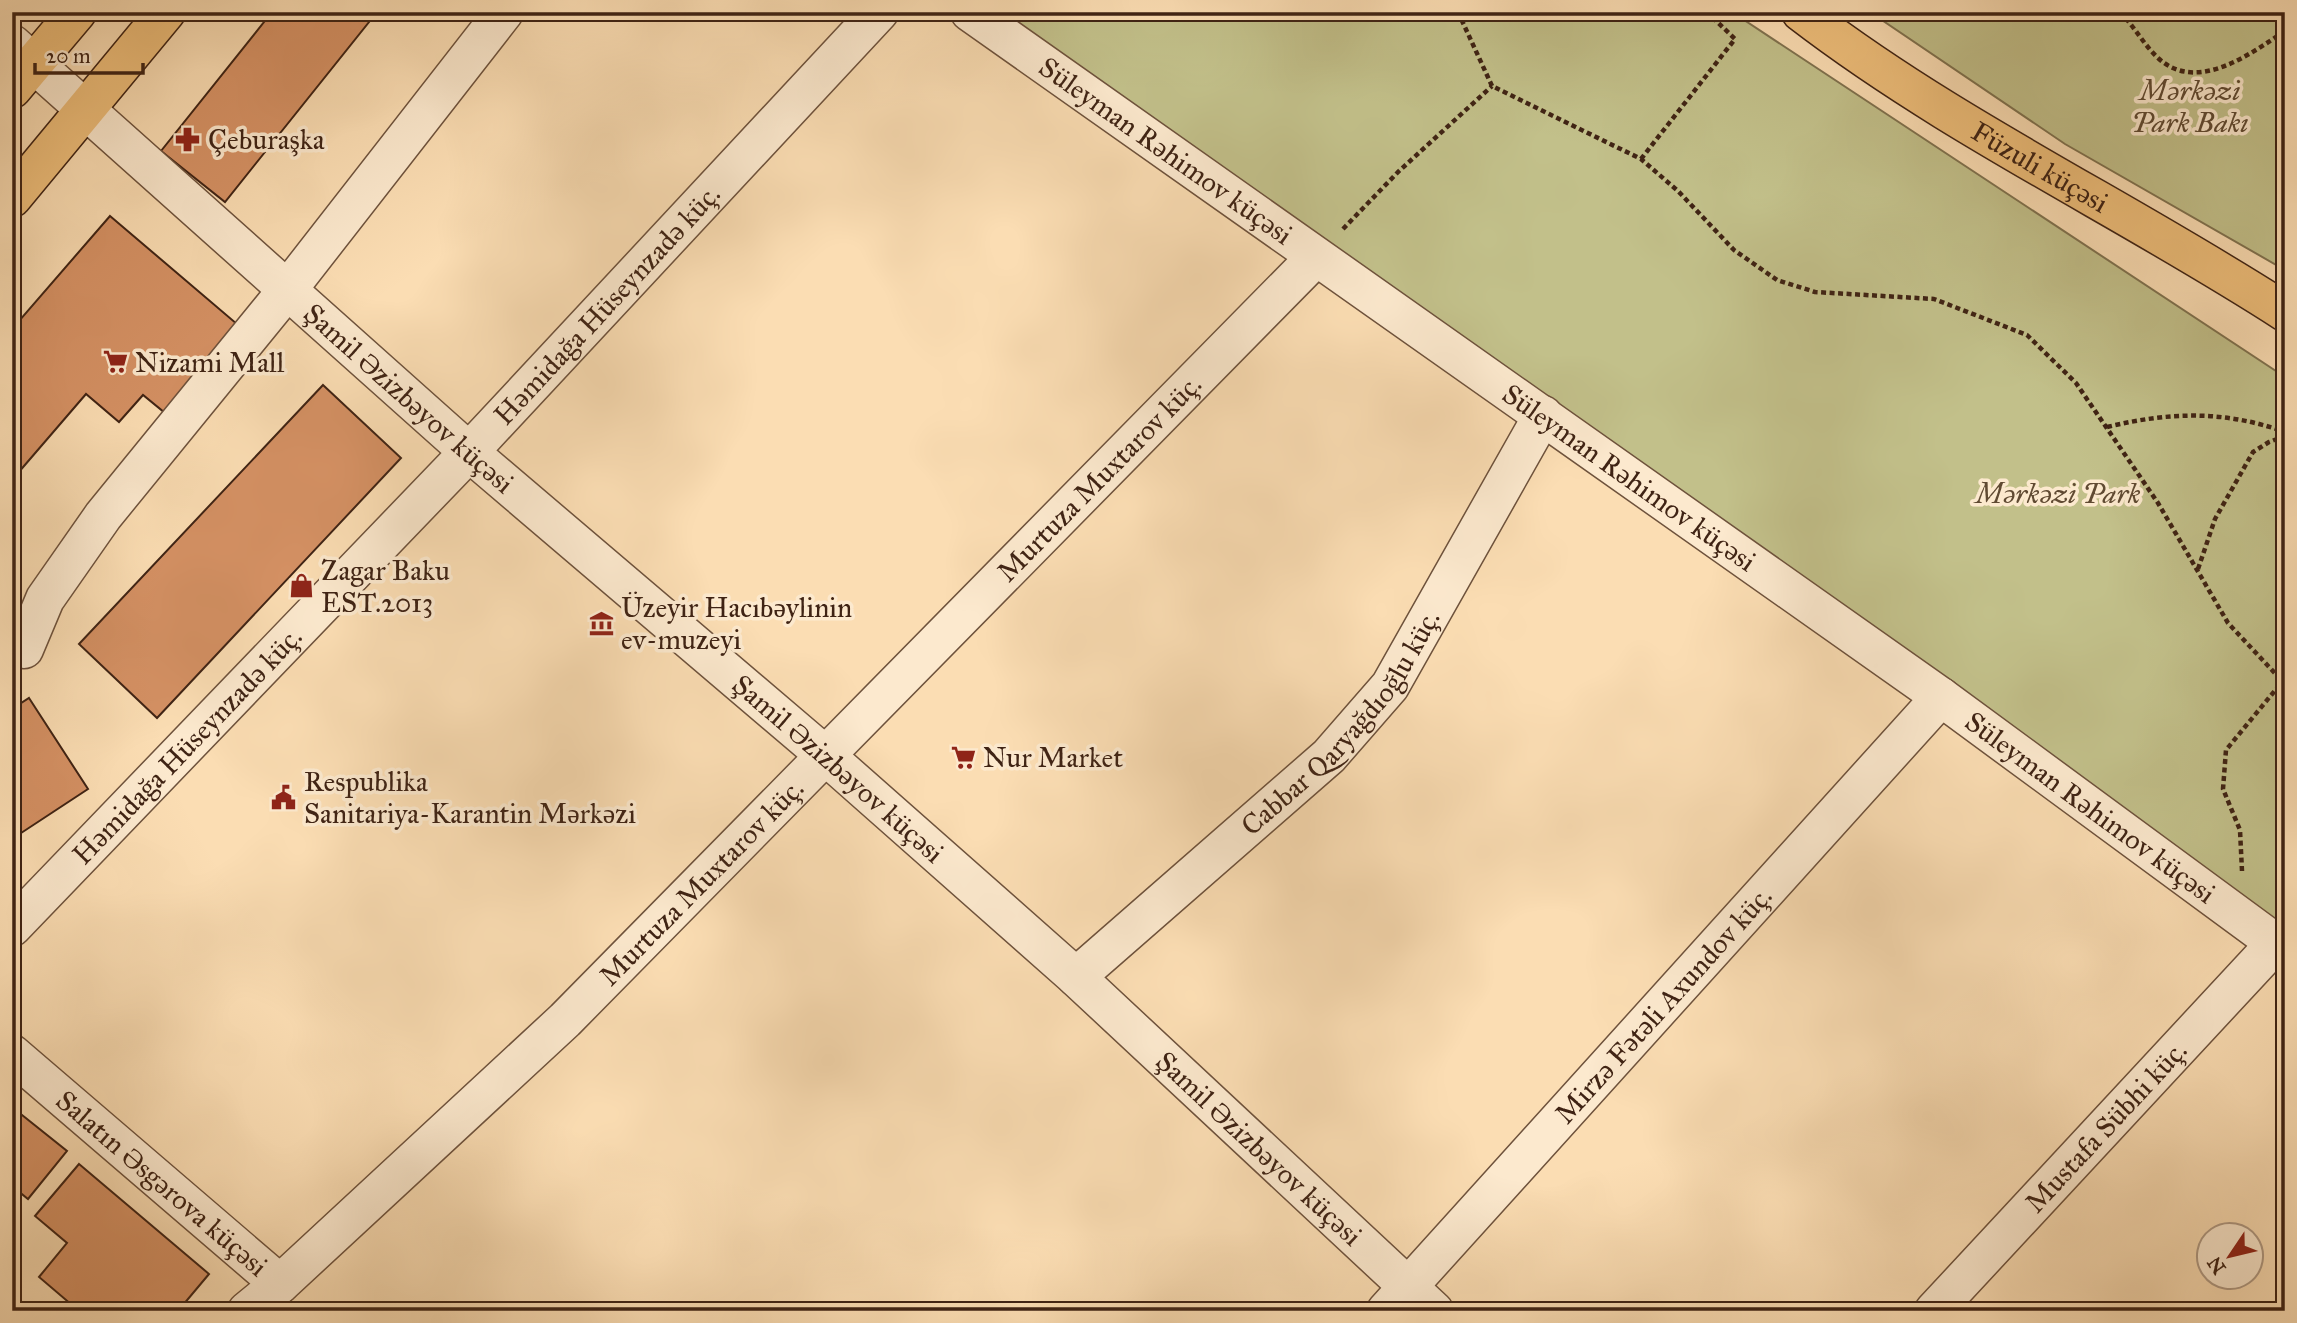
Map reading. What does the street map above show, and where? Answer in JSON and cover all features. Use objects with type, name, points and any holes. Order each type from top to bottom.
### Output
[{"type":"main road","points":[[20,66],[77,12]]},
{"type":"main road","points":[[12,198],[166,12]]},
{"type":"main road","name":"Füzuli küçəsi","points":[[1801,12],[1919,96],[2169,241],[2285,313]]},
{"type":"street","points":[[24,649],[46,599],[103,516],[288,289],[504,12]]},
{"type":"street","name":"Həmidağa Hüseynzadə küç.","points":[[12,927],[469,452],[879,12]]},
{"type":"street","name":"Süleyman Rəhimov küçəsi","points":[[970,12],[1941,697],[2280,947]]},
{"type":"street","name":"Şamil Əzizbəyov küçəsi","points":[[20,66],[86,109],[469,452],[826,756],[1076,977],[1409,1303]]},
{"type":"street","name":"Murtuza Muxtarov küç.","points":[[247,1311],[280,1284],[565,1020],[1316,257]]},
{"type":"street","name":"Cabbar Qaryağdıoğlu küç.","points":[[1076,977],[1329,756],[1390,686],[1543,415]]},
{"type":"street","name":"Mirzə Fətəli Axundov küç.","points":[[1409,1303],[1941,697]]},
{"type":"street","name":"Mustafa Sübhi küç.","points":[[1934,1311],[2280,947]]},
{"type":"street","name":"Salatın Əsgərova küçəsi","points":[[12,1054],[280,1284]]},
{"type":"path","points":[[1458,12],[1492,86],[1641,159],[1678,191],[1734,250],[1777,280],[1815,292],[1934,299],[2027,335],[2076,383],[2158,503],[2228,623],[2283,683],[2227,750],[2223,789],[2240,831],[2242,873],[2223,904]]},
{"type":"path","points":[[1641,159],[1735,39],[1707,12]]},
{"type":"path","points":[[2120,12],[2158,59],[2183,73],[2225,68],[2285,31]]},
{"type":"path","points":[[1316,257],[1398,172],[1492,86]]},
{"type":"path","points":[[2106,427],[2146,417],[2213,416],[2255,421],[2285,434]]},
{"type":"path","points":[[2197,569],[2215,519],[2253,452],[2285,434]]},
{"type":"green space","name":"Mərkəzi Park","points":[[993,12],[1732,12],[2285,377],[2285,933]]},
{"type":"green space","name":"Mərkəzi Park Bakı","points":[[1870,12],[2285,12],[2285,270],[2065,144]]},
{"type":"building","points":[[272,12],[377,12],[225,202],[161,151]]},
{"type":"building","name":"Nizami Mall","points":[[110,216],[244,330],[170,417],[143,395],[119,422],[86,394],[12,480],[12,329]]},
{"type":"building","points":[[323,385],[401,458],[157,718],[79,644]]},
{"type":"building","points":[[29,698],[88,789],[12,839],[12,709]]},
{"type":"building","points":[[12,1107],[67,1151],[28,1199],[12,1186]]},
{"type":"building","points":[[79,1164],[209,1274],[178,1311],[79,1311],[39,1277],[67,1243],[35,1216]]},
{"type":"place","name":"Çeburaşka","points":[[188,139]]},
{"type":"place","name":"Nizami Mall","points":[[115,362]]},
{"type":"place","name":"Zagar Baku EST.2013","points":[[301,586]]},
{"type":"place","name":"Üzeyir Hacıbəylinin ev-muzeyi","points":[[601,623]]},
{"type":"place","name":"Nur Market","points":[[963,757]]},
{"type":"place","name":"Respublika Sanitariya-Karantin Mərkəzi","points":[[284,797]]}]
